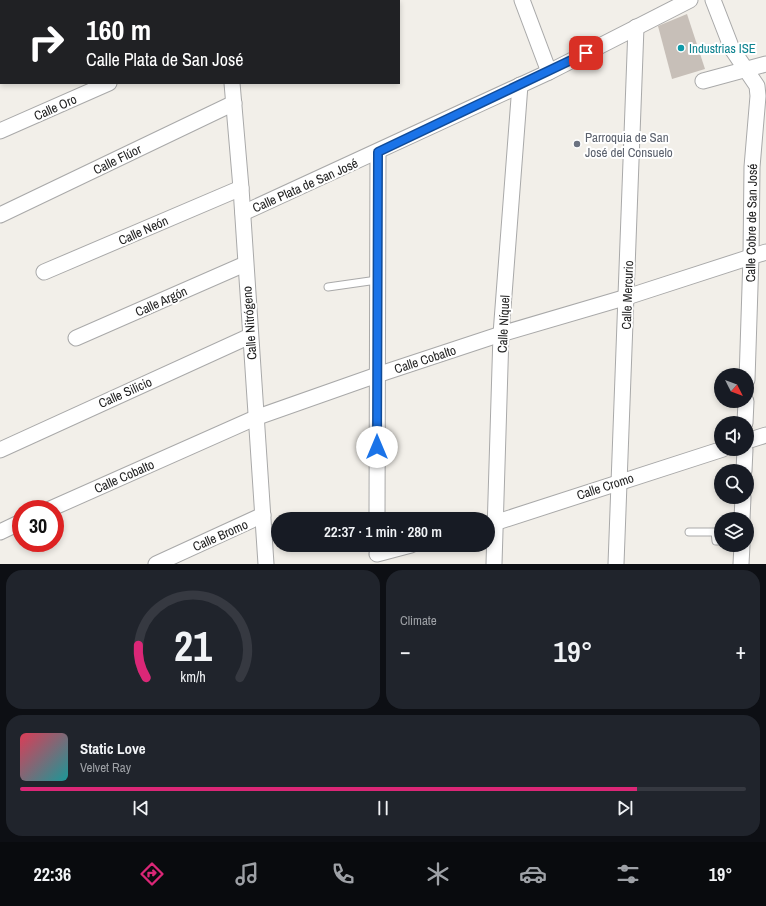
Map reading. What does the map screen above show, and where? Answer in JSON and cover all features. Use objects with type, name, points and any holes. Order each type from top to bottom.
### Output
[{"type":"street","points":[[522,0],[548,72]]},
{"type":"street","name":"Calle Plata de San José","points":[[243,213],[378,152],[548,72],[690,0]]},
{"type":"street","name":"Calle Cobre de San José","points":[[713,0],[732,49],[756,86],[758,96],[752,167],[752,256],[747,368]]},
{"type":"street","name":"Calle Mercurio","points":[[616,564],[636,27]]},
{"type":"street","points":[[703,81],[766,64]]},
{"type":"street","name":"Calle Oro","points":[[0,131],[107,84]]},
{"type":"street","name":"Calle Nitrógeno","points":[[232,84],[243,213],[255,418],[266,564]]},
{"type":"street","name":"Calle Níquel","points":[[493,512],[501,334],[520,85]]},
{"type":"street","name":"Calle Flúor","points":[[0,215],[234,103]]},
{"type":"street","points":[[377,512],[378,152]]},
{"type":"street","name":"Calle Neón","points":[[44,272],[241,188]]},
{"type":"street","name":"Calle Cobalto","points":[[64,503],[255,418],[377,375],[501,334],[627,297],[766,252]]},
{"type":"street","name":"Calle Argón","points":[[76,338],[245,264]]},
{"type":"street","name":"Calle Silicio","points":[[0,450],[250,336]]},
{"type":"street","points":[[754,439],[766,435]]},
{"type":"street","name":"Calle Cromo","points":[[495,523],[714,452]]},
{"type":"street","name":"Calle Bromo","points":[[156,564],[263,515]]},
{"type":"street","points":[[0,532],[12,526]]},
{"type":"street","name":"Calle Níquel","points":[[493,552],[494,564]]},
{"type":"street","points":[[741,564],[742,552]]},
{"type":"lane","points":[[328,287],[377,280]]},
{"type":"lane","points":[[689,532],[714,532]]},
{"type":"building","name":"Industrias ISE","points":[[687,14],[705,69],[672,79],[658,26]]},
{"type":"place","name":"Industrias ISE","points":[[681,48]]},
{"type":"place","name":"Parroquia de San José del Consuelo","points":[[577,144]]},
{"type":"route","points":[[377,447],[378,152],[586,53]]}]
